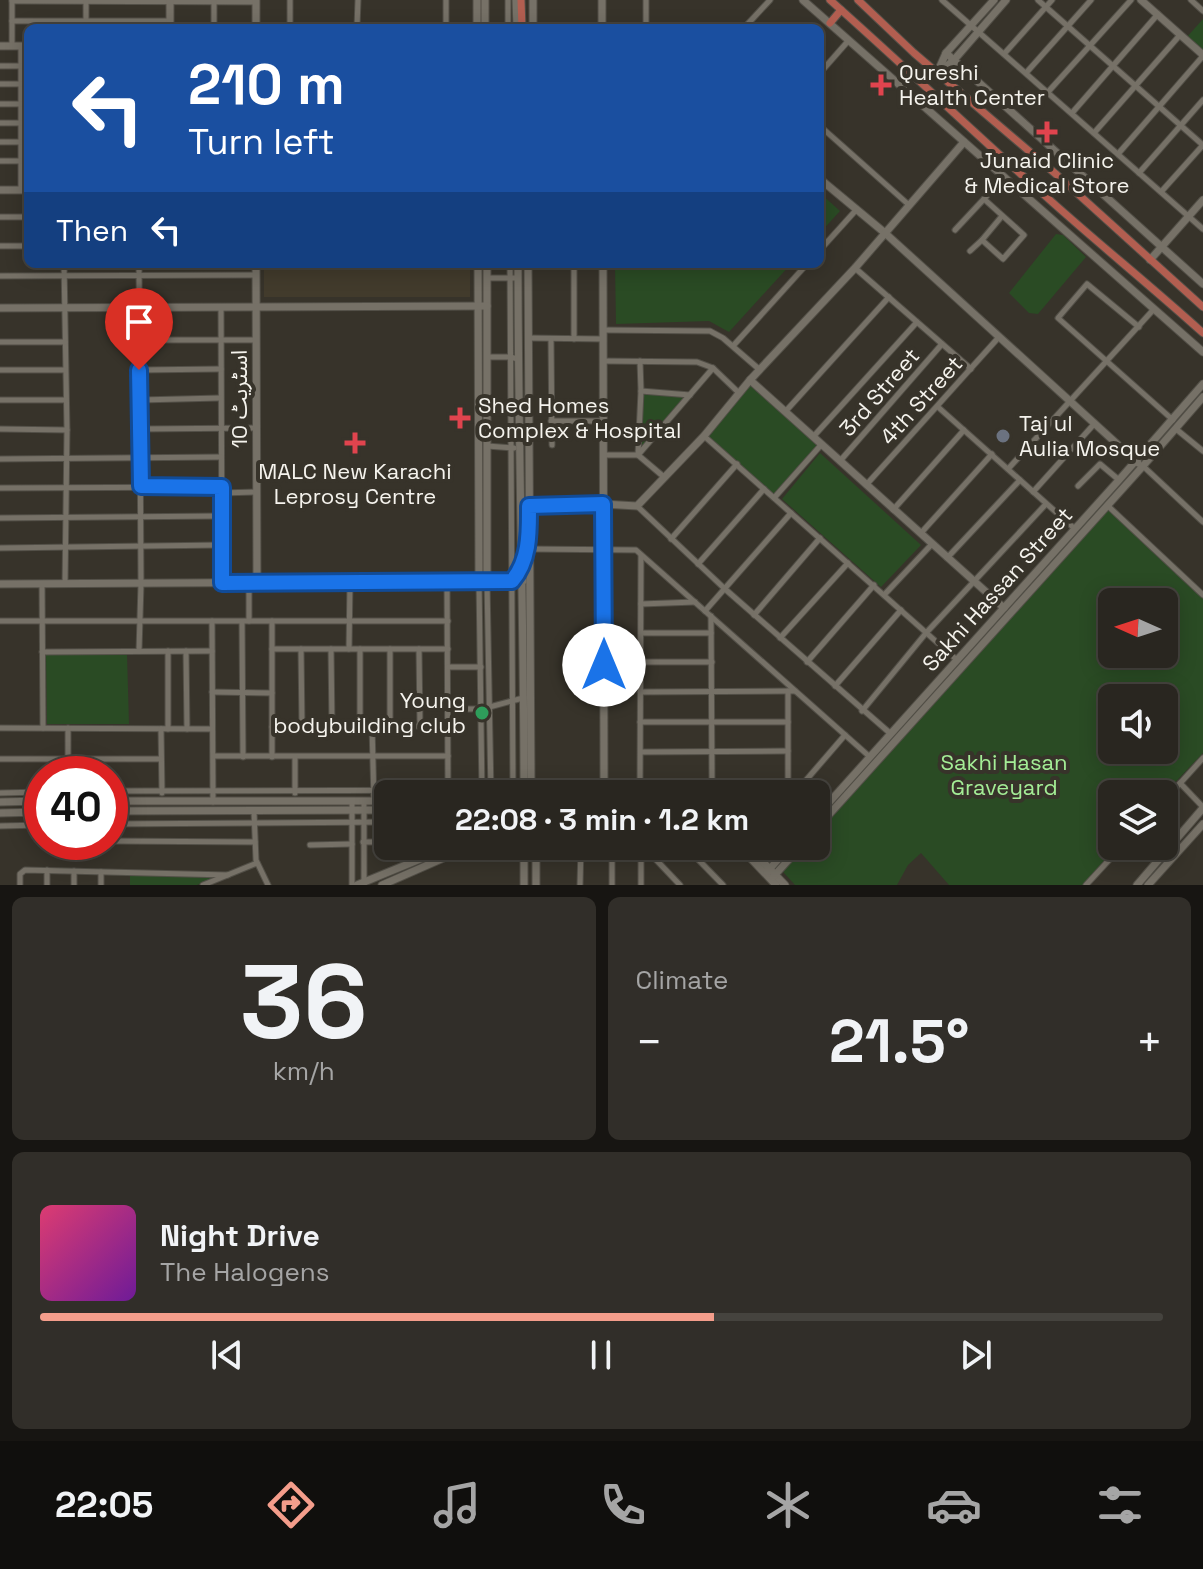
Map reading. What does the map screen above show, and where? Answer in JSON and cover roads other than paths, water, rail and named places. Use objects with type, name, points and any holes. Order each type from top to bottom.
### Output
[{"type":"main road","points":[[518,0],[519,24]]},
{"type":"main road","points":[[830,0],[1042,193],[1203,333]]},
{"type":"main road","points":[[858,0],[1203,307]]},
{"type":"main road","points":[[830,23],[841,10]]},
{"type":"street","points":[[290,0],[290,24]]},
{"type":"street","points":[[357,24],[358,0]]},
{"type":"street","points":[[446,0],[446,24]]},
{"type":"street","points":[[477,0],[477,24]]},
{"type":"street","points":[[485,0],[485,24]]},
{"type":"street","points":[[508,0],[508,24]]},
{"type":"street","points":[[533,0],[533,24]]},
{"type":"street","points":[[602,0],[602,24]]},
{"type":"street","points":[[646,0],[646,24]]},
{"type":"street","points":[[748,24],[770,0]]},
{"type":"street","points":[[803,0],[1203,352]]},
{"type":"street","points":[[942,0],[950,2],[1004,54],[1203,229]]},
{"type":"street","points":[[937,73],[946,53],[994,0]]},
{"type":"street","points":[[937,73],[953,61],[1006,0]]},
{"type":"street","points":[[1038,0],[1203,145],[1161,192]]},
{"type":"street","points":[[1004,54],[1052,0]]},
{"type":"street","points":[[1026,73],[1091,0]]},
{"type":"street","points":[[1048,92],[1131,0]]},
{"type":"street","points":[[1118,154],[1203,55],[1141,0]]},
{"type":"street","points":[[1191,0],[1203,11]]},
{"type":"street","points":[[24,183],[20,46],[12,21],[12,1],[256,1],[256,24]]},
{"type":"street","points":[[86,1],[86,24]]},
{"type":"street","points":[[12,21],[170,24],[170,1]]},
{"type":"street","points":[[214,2],[214,24]]},
{"type":"street","points":[[1072,113],[1158,14]]},
{"type":"street","points":[[1094,133],[1180,35]]},
{"type":"street","points":[[824,68],[849,40]]},
{"type":"street","points":[[0,46],[20,46]]},
{"type":"street","points":[[946,53],[1203,284]]},
{"type":"street","points":[[0,66],[21,66]]},
{"type":"street","points":[[0,84],[21,84]]},
{"type":"street","points":[[1139,173],[1203,100]]},
{"type":"street","points":[[0,104],[21,104]]},
{"type":"street","points":[[0,123],[21,123]]},
{"type":"street","points":[[824,130],[909,205]]},
{"type":"street","points":[[0,142],[21,142]]},
{"type":"street","points":[[637,506],[855,268],[964,142]]},
{"type":"street","points":[[0,161],[21,161]]},
{"type":"street","points":[[955,230],[1003,177]]},
{"type":"street","points":[[824,182],[1000,336],[1203,522]]},
{"type":"street","points":[[0,190],[24,190]]},
{"type":"street","points":[[982,240],[1003,259],[1024,235],[984,199]]},
{"type":"street","points":[[1150,260],[1203,200]]},
{"type":"street","points":[[824,246],[857,209]]},
{"type":"street","points":[[970,251],[1002,216]]},
{"type":"street","points":[[0,217],[24,217]]},
{"type":"street","points":[[0,246],[24,246]]},
{"type":"street","points":[[64,268],[67,430],[65,584]]},
{"type":"street","points":[[139,268],[139,651]]},
{"type":"street","name":"اسٹریٹ 10","points":[[253,583],[257,492],[256,268]]},
{"type":"street","points":[[478,268],[487,357],[482,780]]},
{"type":"street","points":[[487,268],[482,306],[483,581],[491,780]]},
{"type":"street","points":[[511,268],[518,347],[514,358]]},
{"type":"street","points":[[517,268],[514,278],[514,358],[523,562],[527,780]]},
{"type":"street","points":[[528,268],[528,780]]},
{"type":"street","points":[[574,268],[574,339]]},
{"type":"street","points":[[603,268],[604,780]]},
{"type":"street","points":[[732,347],[803,268]]},
{"type":"street","points":[[855,268],[971,369]]},
{"type":"street","points":[[0,276],[256,275]]},
{"type":"street","points":[[487,278],[514,278]]},
{"type":"street","points":[[1139,327],[1087,284],[1058,318],[1203,451]]},
{"type":"street","points":[[785,412],[889,297]]},
{"type":"street","points":[[0,308],[482,306]]},
{"type":"street","points":[[221,307],[222,583]]},
{"type":"street","points":[[1008,469],[1154,309]]},
{"type":"street","points":[[813,437],[917,322]]},
{"type":"street","points":[[518,347],[529,343],[603,335],[710,331],[723,338],[760,370]]},
{"type":"street","name":"4th Street","points":[[866,485],[1000,336]]},
{"type":"street","points":[[140,340],[256,340]]},
{"type":"street","points":[[551,340],[552,445]]},
{"type":"street","points":[[0,342],[65,342]]},
{"type":"street","name":"3rd Street","points":[[839,461],[942,344]]},
{"type":"street","points":[[487,357],[514,358]]},
{"type":"street","points":[[603,361],[697,362],[713,368],[740,393]]},
{"type":"street","points":[[638,455],[640,361]]},
{"type":"street","points":[[638,455],[713,368]]},
{"type":"street","points":[[139,370],[221,369]]},
{"type":"street","points":[[0,370],[65,370]]},
{"type":"street","points":[[750,380],[1004,608]]},
{"type":"street","name":"Sakhi Hassan Street","points":[[830,813],[1107,505],[1203,384]]},
{"type":"street","points":[[641,391],[690,395]]},
{"type":"street","name":"Sakhi Hassan Street","points":[[1174,424],[1203,397]]},
{"type":"street","points":[[140,400],[220,398]]},
{"type":"street","points":[[0,400],[65,400]]},
{"type":"street","points":[[938,407],[1075,529]]},
{"type":"street","points":[[551,421],[603,421]]},
{"type":"street","points":[[1033,492],[1095,423]]},
{"type":"street","points":[[140,429],[257,428]]},
{"type":"street","points":[[0,429],[67,430]]},
{"type":"street","points":[[893,510],[964,430]]},
{"type":"street","points":[[704,436],[957,660]]},
{"type":"street","points":[[774,498],[821,445]]},
{"type":"street","points":[[487,446],[516,448]]},
{"type":"street","points":[[513,780],[512,581],[516,448]]},
{"type":"street","points":[[920,534],[992,454]]},
{"type":"street","points":[[603,455],[638,455],[664,477]]},
{"type":"street","points":[[0,459],[221,457]]},
{"type":"street","points":[[671,539],[737,464]]},
{"type":"street","points":[[1078,486],[1100,464],[1119,480]]},
{"type":"street","name":"Sakhi Hassan Street","points":[[830,800],[1119,480],[1139,464]]},
{"type":"street","points":[[947,558],[1020,480]]},
{"type":"street","points":[[0,488],[141,486],[257,492]]},
{"type":"street","points":[[698,564],[764,489]]},
{"type":"street","points":[[862,711],[926,633],[1046,504]]},
{"type":"street","points":[[1107,505],[1203,595]]},
{"type":"street","points":[[529,506],[637,506],[725,589],[891,734]]},
{"type":"street","points":[[705,611],[791,513]]},
{"type":"street","points":[[0,518],[221,516]]},
{"type":"street","points":[[754,615],[820,538]]},
{"type":"street","points":[[512,581],[523,562],[529,539]]},
{"type":"street","points":[[884,595],[932,544]]},
{"type":"street","points":[[0,548],[221,545]]},
{"type":"street","points":[[529,549],[636,550],[870,757]]},
{"type":"street","points":[[640,780],[641,555]]},
{"type":"street","points":[[780,638],[848,563]]},
{"type":"street","points":[[512,581],[529,609]]},
{"type":"street","points":[[0,584],[523,581]]},
{"type":"street","points":[[349,649],[350,582]]},
{"type":"street","points":[[447,582],[448,780]]},
{"type":"street","points":[[249,621],[253,583]]},
{"type":"street","points":[[42,584],[43,728]]},
{"type":"street","points":[[807,662],[874,585]]},
{"type":"street","points":[[641,604],[695,602]]},
{"type":"street","points":[[835,686],[901,610]]},
{"type":"street","points":[[711,616],[712,780]]},
{"type":"street","points":[[0,621],[448,621]]},
{"type":"street","points":[[212,621],[213,802]]},
{"type":"street","points":[[242,621],[243,757]]},
{"type":"street","points":[[272,621],[272,757]]},
{"type":"street","points":[[641,633],[711,633]]},
{"type":"street","points":[[272,649],[448,649]]},
{"type":"street","points":[[301,649],[302,727]]},
{"type":"street","points":[[331,649],[332,727]]},
{"type":"street","points":[[360,649],[360,727]]},
{"type":"street","points":[[390,649],[390,726]]},
{"type":"street","points":[[419,649],[420,726]]},
{"type":"street","points":[[162,802],[161,759],[168,651]]},
{"type":"street","points":[[186,651],[187,729]]},
{"type":"street","points":[[42,652],[212,651]]},
{"type":"street","points":[[641,662],[712,662]]},
{"type":"street","points":[[448,667],[481,667]]},
{"type":"street","points":[[788,691],[788,780]]},
{"type":"street","points":[[640,692],[796,691]]},
{"type":"street","points":[[212,692],[272,693]]},
{"type":"street","points":[[448,709],[482,709],[524,698]]},
{"type":"street","points":[[640,722],[788,722]]},
{"type":"street","points":[[128,811],[352,811],[374,801],[372,726]]},
{"type":"street","points":[[272,727],[448,726]]},
{"type":"street","points":[[0,728],[212,729]]},
{"type":"street","points":[[68,728],[68,756]]},
{"type":"street","points":[[807,780],[845,735]]},
{"type":"street","points":[[640,752],[788,751]]},
{"type":"street","points":[[214,756],[448,756]]},
{"type":"street","points":[[295,757],[295,802]]},
{"type":"street","points":[[1178,785],[1203,758]]},
{"type":"street","points":[[0,759],[24,759]]},
{"type":"street","points":[[128,759],[161,759]]},
{"type":"street","points":[[1137,885],[1203,807],[1180,783]]},
{"type":"street","points":[[128,791],[373,790]]},
{"type":"street","points":[[0,793],[24,792]]},
{"type":"street","points":[[0,802],[24,801]]},
{"type":"street","points":[[128,801],[352,801],[374,808]]},
{"type":"street","points":[[352,801],[352,844],[359,884]]},
{"type":"street","points":[[359,884],[364,806]]},
{"type":"street","points":[[0,813],[24,812]]},
{"type":"street","points":[[254,812],[257,863],[268,885]]},
{"type":"street","points":[[128,824],[374,822]]},
{"type":"street","points":[[1148,885],[1203,824]]},
{"type":"street","points":[[0,826],[24,825]]},
{"type":"street","points":[[128,841],[255,842]]},
{"type":"street","points":[[363,842],[374,842]]},
{"type":"street","points":[[310,845],[352,844]]},
{"type":"street","points":[[359,884],[418,860]]},
{"type":"street","points":[[382,885],[439,860]]},
{"type":"street","points":[[524,860],[524,885]]},
{"type":"street","points":[[536,860],[536,885]]},
{"type":"street","points":[[580,885],[581,860]]},
{"type":"street","points":[[612,860],[612,885]]},
{"type":"street","points":[[641,885],[642,860]]},
{"type":"street","points":[[656,860],[680,885]]},
{"type":"street","points":[[699,860],[723,885]]},
{"type":"street","points":[[753,860],[772,879],[785,885]]},
{"type":"street","points":[[758,860],[772,879]]},
{"type":"street","points":[[772,879],[782,860]]},
{"type":"street","points":[[772,879],[789,860]]},
{"type":"street","points":[[1086,885],[1109,860]]},
{"type":"street","points":[[203,885],[257,863]]},
{"type":"street","points":[[47,870],[47,885]]},
{"type":"street","points":[[20,885],[21,871],[228,875]]},
{"type":"street","points":[[74,871],[74,885]]},
{"type":"street","points":[[101,872],[101,885]]},
{"type":"place","name":"Qureshi Health Center","points":[[881,85]]},
{"type":"place","name":"Junaid Clinic & Medical Store","points":[[1047,132]]},
{"type":"place","name":"Shed Homes Complex & Hospital","points":[[460,418]]},
{"type":"place","name":"Taj ul Aulia Mosque","points":[[1003,436]]},
{"type":"place","name":"MALC New Karachi Leprosy Centre","points":[[355,443]]},
{"type":"place","name":"Young bodybuilding club","points":[[482,713]]},
{"type":"park label","name":"Sakhi Hasan Graveyard","points":[[1004,774]]}]
